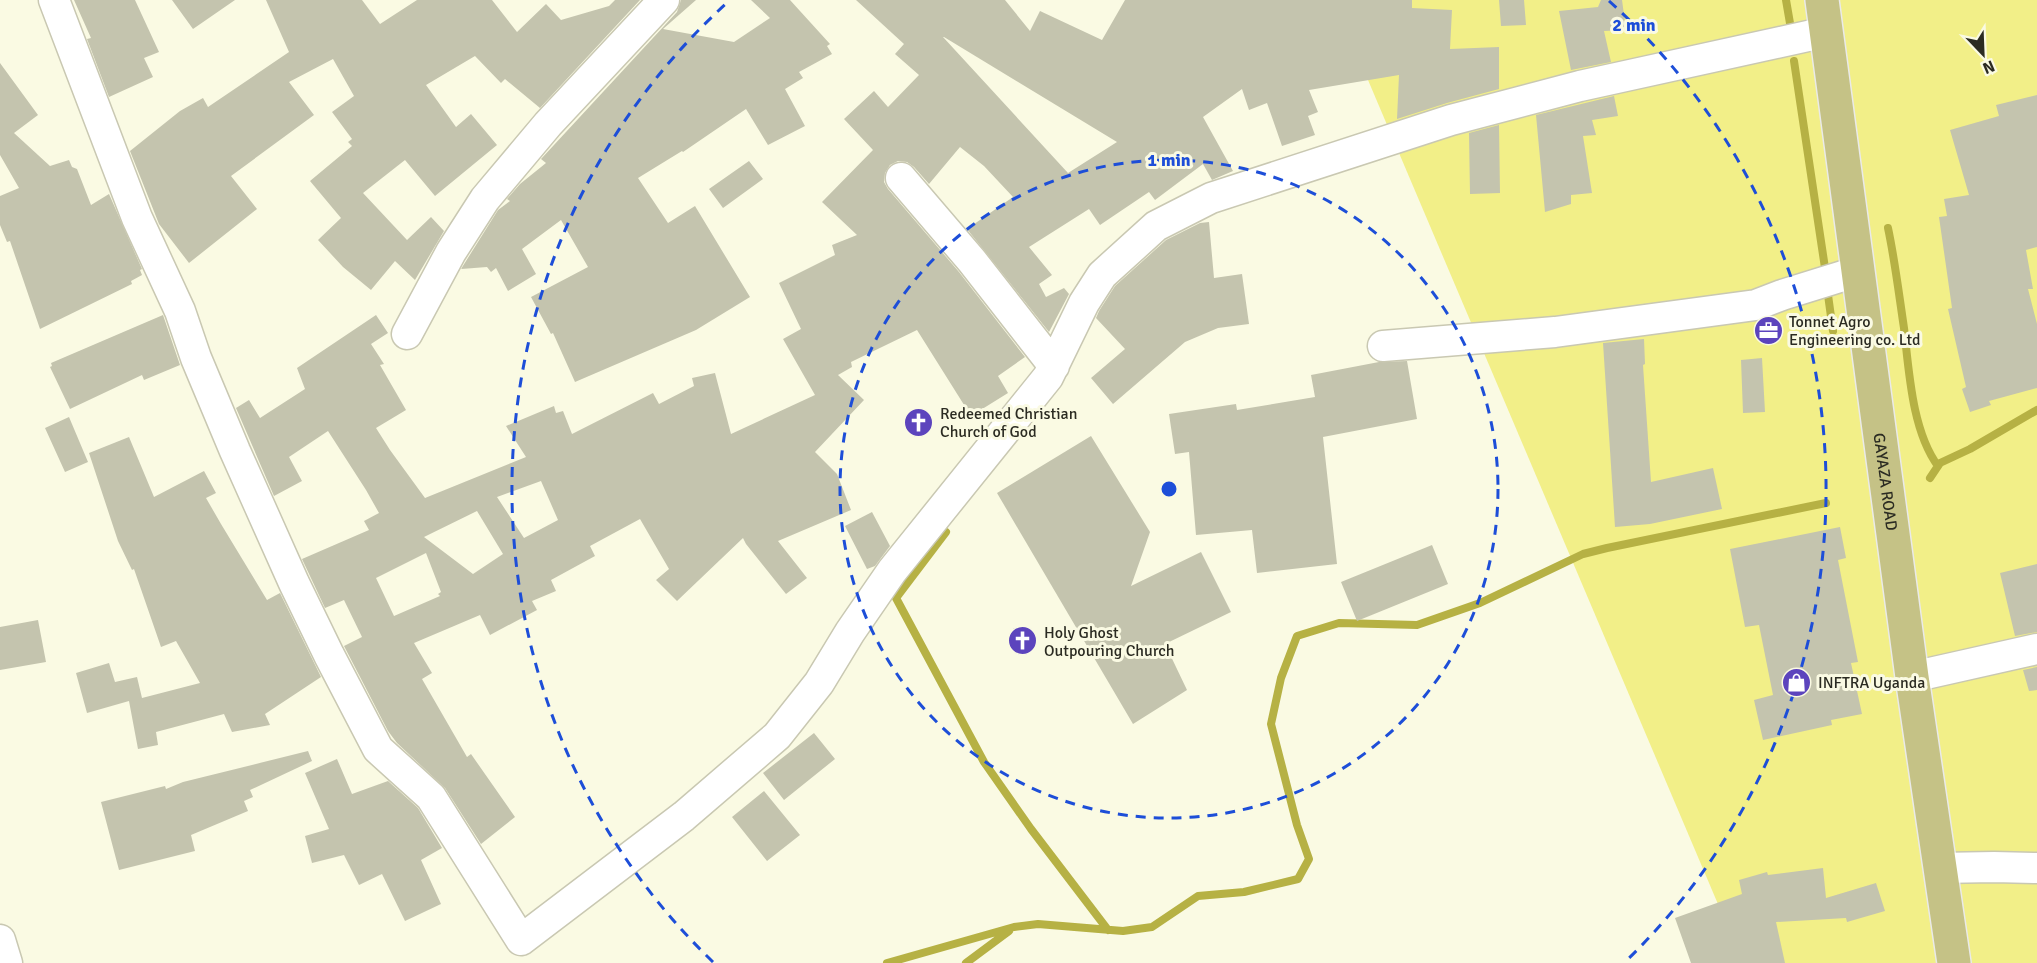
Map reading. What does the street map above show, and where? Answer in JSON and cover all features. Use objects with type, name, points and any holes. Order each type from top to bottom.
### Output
[{"type":"main road","name":"GAYAZA ROAD","points":[[1822,0],[1912,676],[1954,963]]},
{"type":"street","points":[[54,0],[137,218],[180,311],[196,358],[235,451],[324,645],[378,749],[432,797],[521,940],[684,816],[777,736],[819,683],[850,632],[892,571],[1048,377],[1084,303],[1102,275],[1156,226],[1211,198],[1451,120],[1580,86],[1826,32]]},
{"type":"street","points":[[407,334],[451,252],[485,199],[548,124],[664,0]]},
{"type":"street","points":[[902,178],[972,261],[1054,366]]},
{"type":"street","points":[[1383,345],[1555,332],[1756,305],[1859,271]]},
{"type":"street","points":[[1912,676],[2037,649]]},
{"type":"street","points":[[1939,868],[2037,868]]},
{"type":"street","points":[[0,940],[7,963]]},
{"type":"shaded area","points":[[1364,0],[2037,0],[2037,963],[1743,963],[1368,80]]},
{"type":"building","points":[[74,0],[135,0],[159,52],[144,58],[153,77],[109,97],[87,39],[91,38]]},
{"type":"building","points":[[172,0],[235,0],[193,29]]},
{"type":"building","points":[[266,0],[362,0],[380,24],[417,0],[492,0],[517,32],[546,4],[561,20],[609,6],[615,0],[640,0],[540,108],[505,79],[501,83],[475,56],[426,85],[456,127],[471,114],[497,145],[435,196],[405,160],[363,193],[407,240],[431,217],[444,231],[415,280],[395,261],[371,290],[343,267],[318,240],[341,218],[310,181],[352,146],[348,142],[352,139],[332,112],[354,96],[333,59],[289,82],[314,115],[231,176],[257,209],[189,263],[159,224],[130,151],[180,111],[203,98],[208,107],[289,52]]},
{"type":"building","points":[[681,0],[696,0],[663,29],[734,42],[770,18],[751,0],[790,0],[830,44],[827,46],[832,54],[799,72],[803,78],[785,89],[805,126],[768,145],[746,109],[683,152],[638,178],[668,223],[695,206],[750,297],[696,330],[575,382],[553,333],[551,334],[531,297],[588,267],[561,220],[522,249],[536,274],[508,291],[496,268],[491,272],[487,267],[461,269],[498,210],[510,201],[507,199],[520,184],[546,163],[541,159],[677,12]]},
{"type":"building","points":[[856,0],[1005,0],[1030,31],[1040,11],[1102,40],[1125,0],[1412,0],[1412,8],[1452,10],[1450,49],[1499,47],[1499,89],[1397,119],[1399,75],[1309,90],[1318,112],[1308,116],[1315,135],[1282,146],[1267,103],[1249,110],[1242,89],[1203,117],[1233,171],[1212,180],[1203,164],[1155,200],[1149,192],[1100,225],[1089,209],[1029,247],[1052,275],[1039,284],[1046,297],[1064,288],[1069,294],[1049,332],[967,229],[1013,197],[984,166],[960,147],[929,184],[907,162],[898,161],[890,165],[885,173],[884,182],[888,189],[959,272],[1025,357],[998,376],[1008,393],[971,416],[917,330],[851,362],[852,367],[838,375],[864,400],[815,452],[837,474],[851,510],[778,541],[807,578],[786,594],[743,538],[677,601],[656,580],[669,569],[640,519],[590,546],[595,556],[551,580],[556,591],[532,601],[537,610],[490,635],[480,615],[414,643],[432,673],[422,679],[467,757],[471,754],[515,817],[481,844],[445,788],[397,743],[388,731],[344,646],[362,637],[344,600],[325,608],[302,559],[369,530],[364,521],[379,513],[328,431],[289,457],[302,481],[274,496],[236,408],[249,400],[260,418],[305,389],[297,368],[376,315],[388,333],[371,344],[384,364],[380,365],[406,410],[376,428],[425,498],[526,457],[506,426],[554,406],[556,413],[563,411],[572,434],[653,393],[659,404],[694,386],[692,378],[715,373],[731,434],[815,395],[783,339],[801,329],[779,283],[835,255],[832,245],[857,235],[822,202],[873,150],[844,119],[874,91],[888,107],[919,75],[895,54],[904,44]],"holes":[[[943,37],[1117,142],[1068,173]],[[541,481],[558,520],[524,538],[497,497]],[[477,511],[503,554],[473,574],[424,537]],[[426,553],[441,592],[438,594],[440,596],[394,616],[376,578]]]},
{"type":"building","points":[[1499,0],[1524,0],[1526,25],[1501,26]]},
{"type":"building","points":[[1601,0],[1622,0],[1626,30],[1604,31],[1611,62],[1571,70],[1559,11],[1598,7]]},
{"type":"building","points":[[0,63],[38,115],[14,133],[50,166],[69,160],[72,167],[77,169],[91,205],[109,194],[142,269],[140,270],[142,275],[131,281],[132,284],[40,329],[10,241],[7,242],[0,225],[0,196],[19,188],[0,155]]},
{"type":"building","points":[[2037,95],[2037,247],[2026,250],[2033,289],[2028,289],[2037,324],[2037,388],[1989,401],[1991,405],[1970,412],[1962,389],[1966,387],[1948,309],[1952,308],[1939,217],[1947,216],[1944,199],[1969,195],[1950,130],[1999,116],[1996,105]]},
{"type":"building","points":[[1614,96],[1618,116],[1592,120],[1596,135],[1583,136],[1592,193],[1571,195],[1571,204],[1545,212],[1536,115]]},
{"type":"building","points":[[1499,125],[1500,193],[1470,194],[1469,133]]},
{"type":"building","points":[[749,161],[763,179],[723,208],[709,189]]},
{"type":"building","points":[[1209,222],[1214,278],[1242,274],[1249,324],[1218,328],[1185,342],[1113,404],[1091,378],[1125,349],[1096,318],[1099,311],[1115,286],[1166,240],[1200,223]]},
{"type":"building","points":[[163,315],[180,365],[144,380],[142,375],[70,409],[50,367],[51,363]]},
{"type":"building","points":[[1644,339],[1645,364],[1643,365],[1651,482],[1713,468],[1722,509],[1650,524],[1615,527],[1603,343]]},
{"type":"building","points":[[1762,358],[1765,412],[1743,413],[1741,360]]},
{"type":"building","points":[[1407,361],[1417,419],[1323,437],[1337,564],[1257,573],[1252,530],[1196,535],[1189,452],[1175,454],[1169,414],[1236,404],[1237,410],[1315,397],[1311,375],[1379,362]]},
{"type":"building","points":[[69,417],[88,462],[65,472],[45,428]]},
{"type":"building","points":[[1091,436],[1150,532],[1131,586],[1201,552],[1231,612],[1165,644],[1187,690],[1133,724],[997,493]]},
{"type":"building","points":[[129,437],[154,497],[204,471],[216,493],[206,498],[267,600],[280,593],[321,677],[265,714],[270,725],[232,732],[224,714],[156,732],[158,745],[138,749],[129,701],[87,713],[76,673],[109,663],[115,682],[137,677],[142,698],[200,683],[176,641],[161,647],[134,569],[132,570],[118,541],[89,453]]},
{"type":"building","points":[[872,512],[890,546],[875,566],[867,569],[845,526]]},
{"type":"building","points":[[1840,527],[1846,558],[1838,560],[1858,662],[1851,663],[1862,714],[1831,720],[1832,725],[1763,740],[1754,700],[1773,695],[1759,625],[1745,627],[1730,549]]},
{"type":"building","points":[[1432,545],[1448,584],[1357,621],[1341,582]]},
{"type":"building","points":[[2037,564],[2037,632],[2015,636],[2000,573]]},
{"type":"building","points":[[38,620],[46,662],[0,670],[0,627]]},
{"type":"building","points":[[2037,667],[2037,690],[2029,691],[2023,670]]},
{"type":"building","points":[[814,733],[835,759],[784,800],[763,773]]},
{"type":"building","points":[[308,751],[312,761],[250,790],[253,797],[244,801],[248,811],[191,835],[195,851],[119,870],[101,802],[165,786],[166,789],[183,782]]},
{"type":"building","points":[[337,759],[352,794],[388,781],[418,808],[442,848],[421,860],[441,904],[405,921],[382,874],[359,885],[344,855],[312,863],[305,836],[329,829],[305,773]]},
{"type":"building","points":[[764,791],[800,835],[767,861],[732,817]]},
{"type":"building","points":[[1823,868],[1826,898],[1876,883],[1885,911],[1847,922],[1846,918],[1776,922],[1785,963],[1691,963],[1675,918],[1742,894],[1739,880],[1767,872],[1768,875]]},
{"type":"waterway","points":[[1786,0],[1791,29]]},
{"type":"waterway","points":[[1794,61],[1825,268]]},
{"type":"waterway","points":[[1888,228],[1899,291],[1913,400],[1922,436],[1938,466]]},
{"type":"waterway","points":[[1828,295],[1833,331]]},
{"type":"waterway","points":[[1930,478],[1940,463],[1970,449],[2037,410]]},
{"type":"waterway","points":[[887,963],[1014,927],[1038,924],[1123,931],[1152,927],[1198,896],[1244,892],[1298,879],[1309,859],[1297,825],[1271,724],[1281,678],[1297,636],[1339,623],[1417,625],[1480,603],[1583,554],[1826,503]]},
{"type":"waterway","points":[[946,532],[896,598],[984,762],[1031,829],[1108,930]]},
{"type":"waterway","points":[[966,963],[1009,931]]},
{"type":"place","name":"Tonnet Agro Engineering co. Ltd","points":[[1768,330]]},
{"type":"place","name":"Redeemed Christian Church of God","points":[[919,422]]},
{"type":"place","name":"Holy Ghost Outpouring Church","points":[[1023,641]]},
{"type":"place","name":"INFTRA Uganda","points":[[1797,682]]}]
